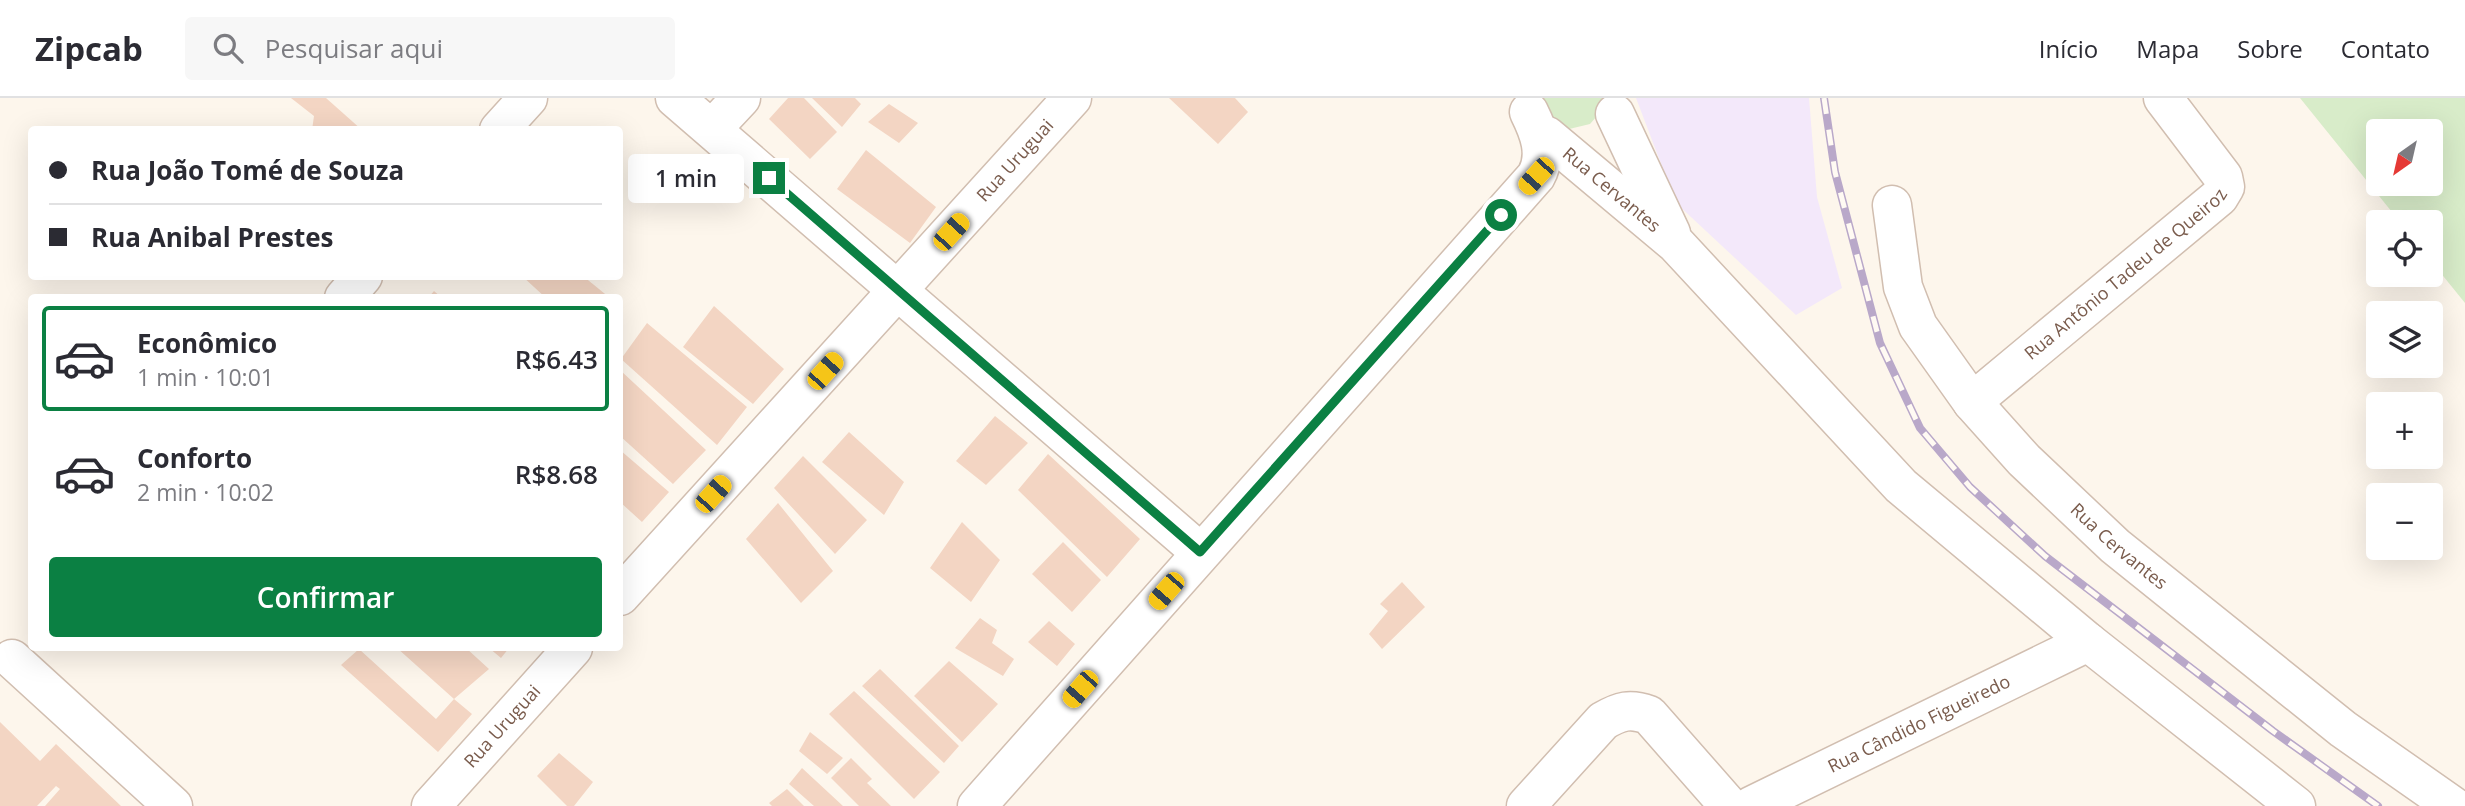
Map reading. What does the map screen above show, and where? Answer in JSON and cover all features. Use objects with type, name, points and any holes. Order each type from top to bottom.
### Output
[{"type":"street","points":[[503,126],[528,98]]},
{"type":"street","points":[[675,98],[900,289],[1200,552]]},
{"type":"street","points":[[712,129],[741,98]]},
{"type":"street","name":"Rua Uruguai","points":[[623,593],[1072,98]]},
{"type":"street","name":"Rua Antônio Tadeu de Queiroz","points":[[1972,402],[2219,197],[2225,187],[2222,177],[2163,98]]},
{"type":"street","points":[[1537,120],[1559,142],[1587,142],[1598,135],[1615,106]]},
{"type":"street","name":"Rua Cervantes","points":[[1615,106],[1676,244]]},
{"type":"street","points":[[977,806],[1536,176],[1543,158],[1537,120]]},
{"type":"street","name":"Rua Cervantes","points":[[1537,120],[1676,244],[1901,486],[2088,642],[2296,806]]},
{"type":"street","name":"Rua Cervantes","points":[[1892,205],[1903,287],[1918,326],[1972,402],[2024,460],[2115,546],[2343,729],[2453,806]]},
{"type":"street","points":[[347,294],[360,280]]},
{"type":"street","name":"Rua Cândido Figueiredo","points":[[1751,806],[2088,642]]},
{"type":"street","name":"Rua Uruguai","points":[[430,806],[570,651]]},
{"type":"street","points":[[14,656],[173,806]]},
{"type":"street","points":[[1526,806],[1603,721],[1618,712],[1634,709],[1649,715],[1729,806]]},
{"type":"shaded area","points":[[1636,98],[1809,98],[1817,197],[1842,288],[1796,315],[1676,203]]},
{"type":"green space","points":[[1541,98],[1602,98],[1597,116],[1590,124],[1565,130],[1551,123]]},
{"type":"green space","points":[[2300,98],[2465,98],[2465,303],[2443,276],[2443,210],[2390,210],[2379,196],[2443,196],[2443,119],[2366,119],[2366,180]]},
{"type":"building","points":[[291,98],[326,98],[358,126],[313,126],[314,116]]},
{"type":"building","points":[[788,98],[804,98],[837,132],[810,159],[769,119]]},
{"type":"building","points":[[812,98],[855,98],[861,104],[842,127]]},
{"type":"building","points":[[1169,98],[1235,98],[1248,112],[1218,144]]},
{"type":"building","points":[[889,104],[918,123],[899,143],[868,122]]},
{"type":"building","points":[[866,150],[936,207],[910,243],[837,189]]},
{"type":"building","points":[[526,280],[588,280],[605,294],[542,294]]},
{"type":"building","points":[[714,306],[784,369],[753,404],[683,347]]},
{"type":"building","points":[[647,323],[747,407],[717,445],[623,361],[623,356]]},
{"type":"building","points":[[623,373],[706,450],[673,484],[623,439]]},
{"type":"building","points":[[995,416],[1028,443],[986,485],[956,461]]},
{"type":"building","points":[[849,432],[904,482],[884,515],[822,462]]},
{"type":"building","points":[[623,453],[669,492],[642,522],[623,505]]},
{"type":"building","points":[[1048,454],[1140,539],[1107,577],[1018,490]]},
{"type":"building","points":[[803,456],[867,520],[835,554],[774,488]]},
{"type":"building","points":[[778,503],[833,571],[801,603],[746,539]]},
{"type":"building","points":[[962,522],[1000,560],[971,602],[930,568]]},
{"type":"building","points":[[1063,542],[1101,580],[1072,612],[1032,574]]},
{"type":"building","points":[[1402,582],[1425,607],[1382,649],[1369,634],[1388,611],[1380,604]]},
{"type":"building","points":[[980,618],[997,630],[992,643],[1014,659],[1003,676],[955,648]]},
{"type":"building","points":[[1049,621],[1075,644],[1057,666],[1028,642]]},
{"type":"building","points":[[357,651],[361,651],[436,719],[454,699],[472,714],[438,752],[341,665]]},
{"type":"building","points":[[400,651],[469,651],[489,669],[454,699]]},
{"type":"building","points":[[493,651],[507,651],[501,658]]},
{"type":"building","points":[[949,661],[998,704],[962,742],[914,696]]},
{"type":"building","points":[[880,669],[959,746],[944,763],[862,686]]},
{"type":"building","points":[[854,691],[940,772],[914,799],[829,714]]},
{"type":"building","points":[[0,722],[40,761],[56,744],[121,806],[45,806],[60,789],[56,786],[37,806],[0,806]]},
{"type":"building","points":[[810,732],[843,758],[827,774],[799,751]]},
{"type":"building","points":[[559,753],[593,782],[574,806],[567,806],[537,776]]},
{"type":"building","points":[[851,758],[872,779],[867,783],[891,806],[859,806],[831,778]]},
{"type":"building","points":[[802,768],[843,806],[814,806],[789,784]]},
{"type":"building","points":[[787,789],[804,806],[772,806],[769,803]]},
{"type":"railway","points":[[1824,98],[1835,172],[1880,343],[1920,428],[1970,487],[2045,556],[2273,731],[2378,806]]},
{"type":"route","points":[[769,178],[1200,552],[1501,215]]}]
